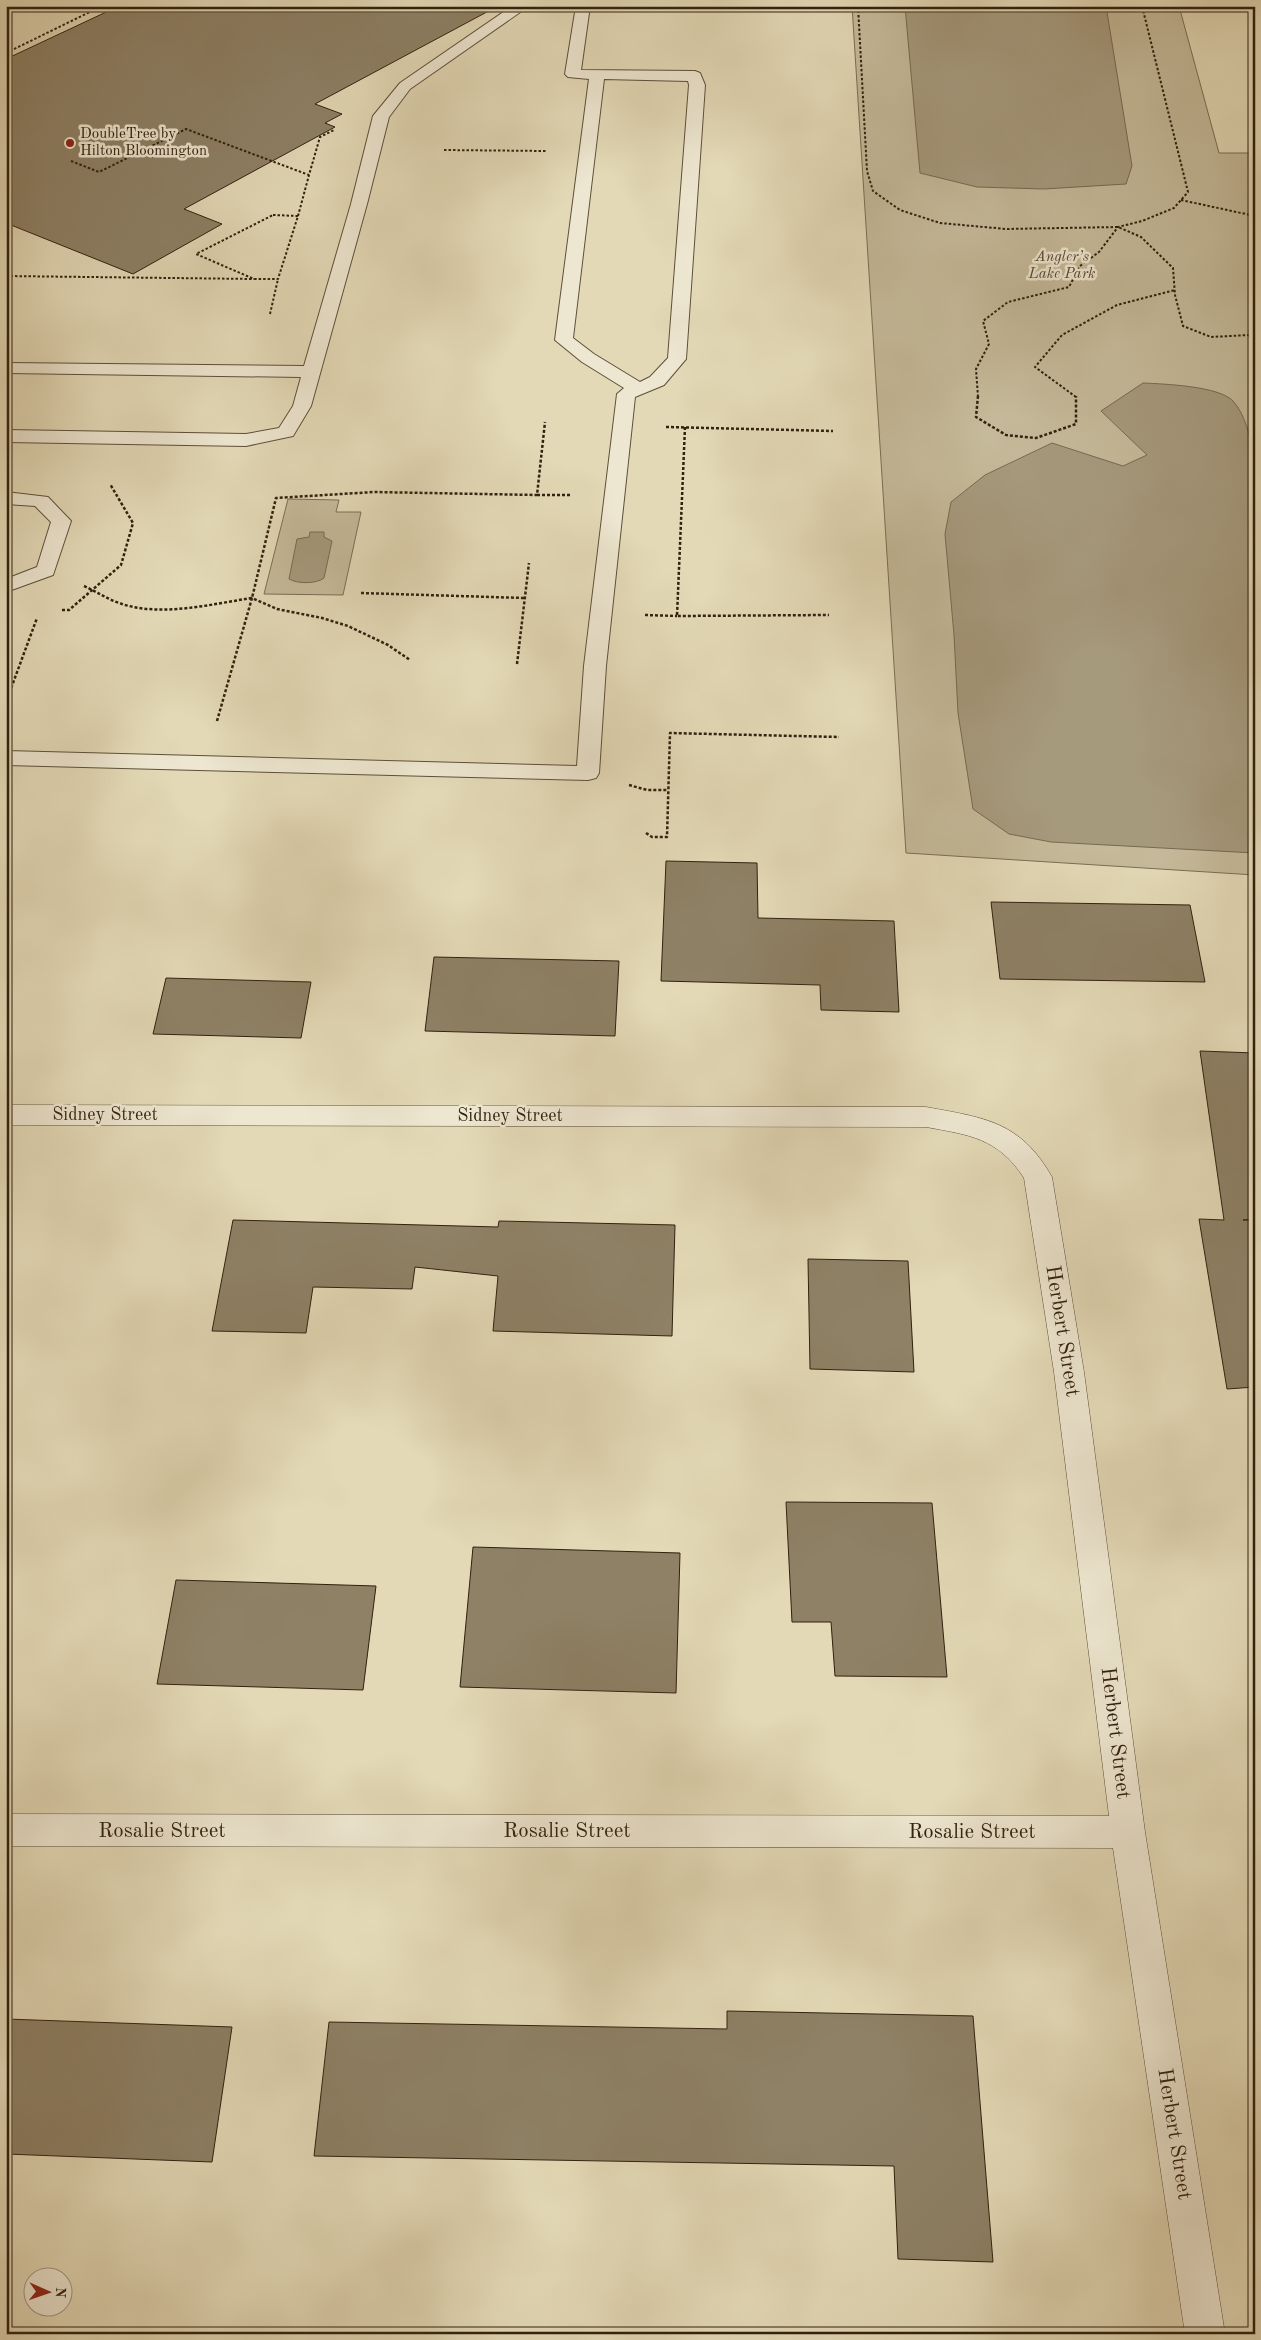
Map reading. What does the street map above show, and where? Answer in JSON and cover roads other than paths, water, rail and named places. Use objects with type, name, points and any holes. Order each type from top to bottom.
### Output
[{"type":"street","name":"Sidney Street","points":[[6,1115],[926,1117],[990,1130],[1010,1141]]},
{"type":"street","name":"Herbert Street","points":[[1010,1141],[1028,1159],[1038,1177],[1069,1372],[1128,1832],[1205,2334]]},
{"type":"street","name":"Rosalie Street","points":[[6,1830],[1128,1832]]},
{"type":"lane","points":[[6,436],[246,440],[286,432],[302,406],[359,204],[381,116],[405,86],[522,6]]},
{"type":"lane","points":[[6,758],[588,773],[595,666],[626,394],[656,381],[677,359],[697,85],[695,76],[573,74],[583,6]]},
{"type":"lane","points":[[597,74],[564,340],[588,358],[638,388]]},
{"type":"lane","points":[[6,368],[312,372]]},
{"type":"lane","points":[[6,498],[41,501],[61,521],[46,571],[6,586]]},
{"type":"place","name":"DoubleTree by Hilton Bloomington","points":[[70,143]]},
{"type":"park label","name":"Angler’s Lake Park","points":[[1062,266]]}]
